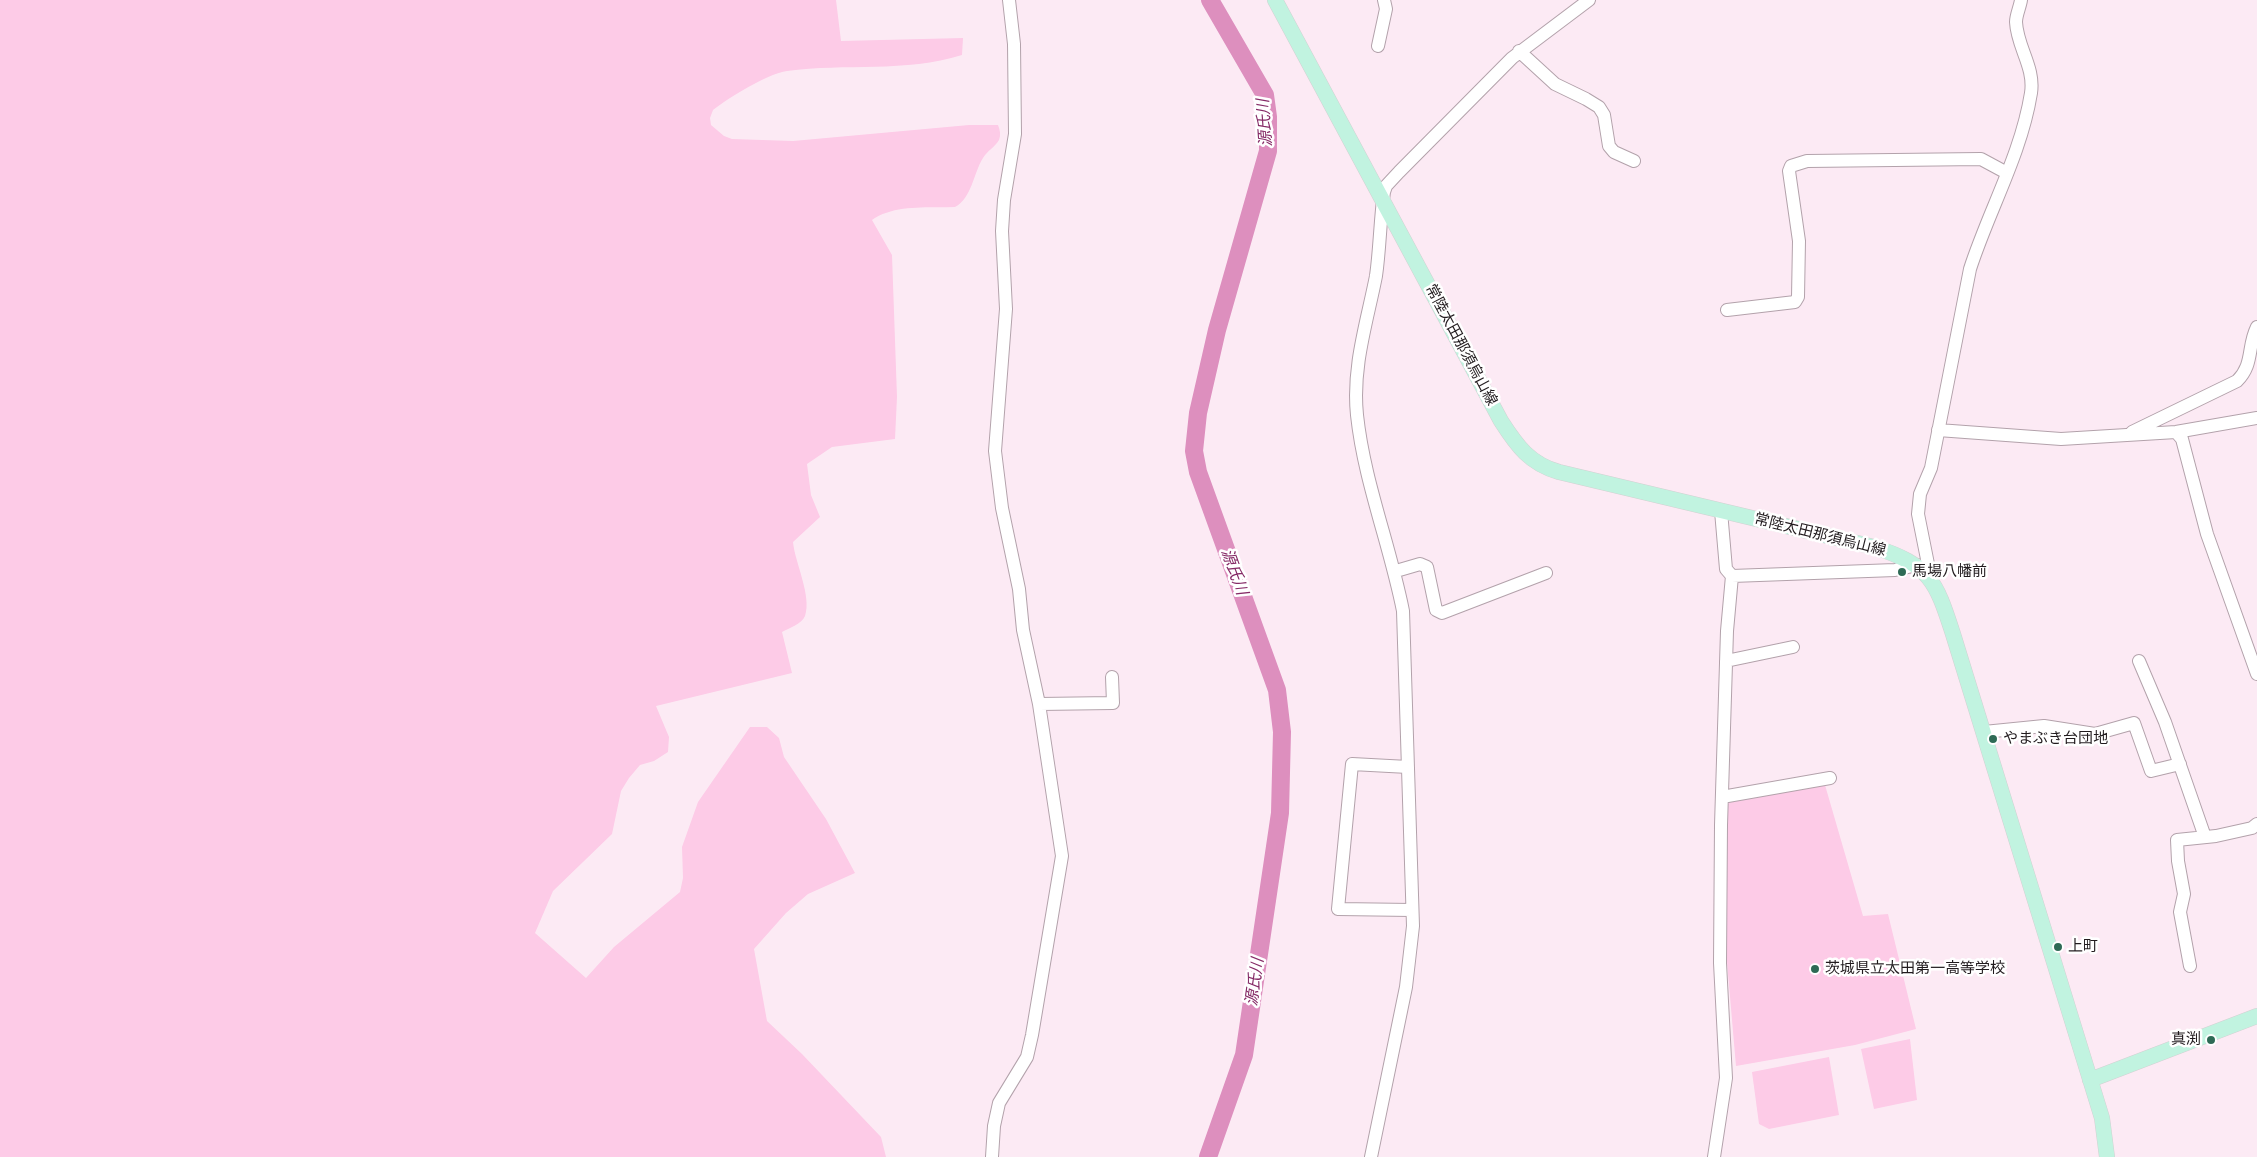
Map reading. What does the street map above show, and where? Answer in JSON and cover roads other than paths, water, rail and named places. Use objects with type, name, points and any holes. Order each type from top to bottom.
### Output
[{"type":"main road","name":"常陸太田那須烏山線","points":[[1275,0],[1501,421],[1514,441],[1530,460],[1547,469],[1874,547],[1900,556],[1920,568],[1941,597],[2102,1118],[2107,1157]]},
{"type":"main road","points":[[2090,1080],[2257,1016]]},
{"type":"street","points":[[992,1157],[994,1126],[1000,1103],[1027,1057],[1062,856],[1039,704],[1023,630],[1019,589],[1002,508],[995,451],[1006,309],[1002,232],[1004,200],[1015,134],[1014,44],[1009,0]]},
{"type":"street","points":[[1378,46],[1386,9],[1384,0]]},
{"type":"street","points":[[1370,1157],[1406,987],[1413,926],[1403,611],[1396,571],[1363,455],[1357,412],[1358,368],[1376,275],[1383,199],[1386,186],[1390,181],[1519,51],[1589,0]]},
{"type":"street","points":[[1732,576],[1895,570],[1920,568],[1928,564],[1918,514],[1920,494],[1931,468],[1970,269],[2007,173],[2031,92],[2031,75],[2016,22],[2021,0]]},
{"type":"street","points":[[1519,51],[1555,84],[1599,107],[1604,115],[1609,146],[1614,152],[1634,161]]},
{"type":"street","points":[[1727,310],[1795,302],[1798,297],[1799,241],[1789,171],[1791,166],[1807,161],[1981,160],[2007,173]]},
{"type":"street","points":[[2128,435],[2237,381],[2246,372],[2252,340],[2257,327]]},
{"type":"street","points":[[1938,430],[2061,439],[2176,432],[2257,418]]},
{"type":"street","points":[[2176,432],[2182,438],[2207,534],[2257,674]]},
{"type":"street","points":[[1714,1157],[1726,1078],[1720,963],[1726,662],[1732,576],[1726,569],[1721,511]]},
{"type":"street","points":[[1396,571],[1420,564],[1427,567],[1436,610],[1442,613],[1546,573]]},
{"type":"street","points":[[1726,662],[1793,647]]},
{"type":"street","points":[[2139,661],[2180,764],[2205,837]]},
{"type":"street","points":[[1039,704],[1113,704],[1112,676]]},
{"type":"street","points":[[1984,732],[2044,726],[2095,734],[2134,723],[2151,771],[2180,764]]},
{"type":"street","points":[[1408,767],[1352,764],[1338,909],[1412,910]]},
{"type":"street","points":[[1722,797],[1830,778]]},
{"type":"street","points":[[2190,966],[2180,912],[2184,894],[2178,860],[2178,840],[2252,828],[2257,824]]},
{"type":"waterway","name":"源氏川","points":[[1208,1157],[1244,1055],[1280,813],[1282,732],[1277,690],[1198,472],[1194,451],[1198,413],[1217,330],[1268,151],[1268,117],[1265,95],[1210,0]]},
{"type":"place","name":"馬場八幡前","points":[[1902,572]]},
{"type":"place","name":"やまぶき台団地","points":[[1993,739]]},
{"type":"place","name":"上町","points":[[2058,947]]},
{"type":"place","name":"茨城県立太田第一高等学校","points":[[1815,969]]},
{"type":"place","name":"真渕","points":[[2211,1040]]}]
